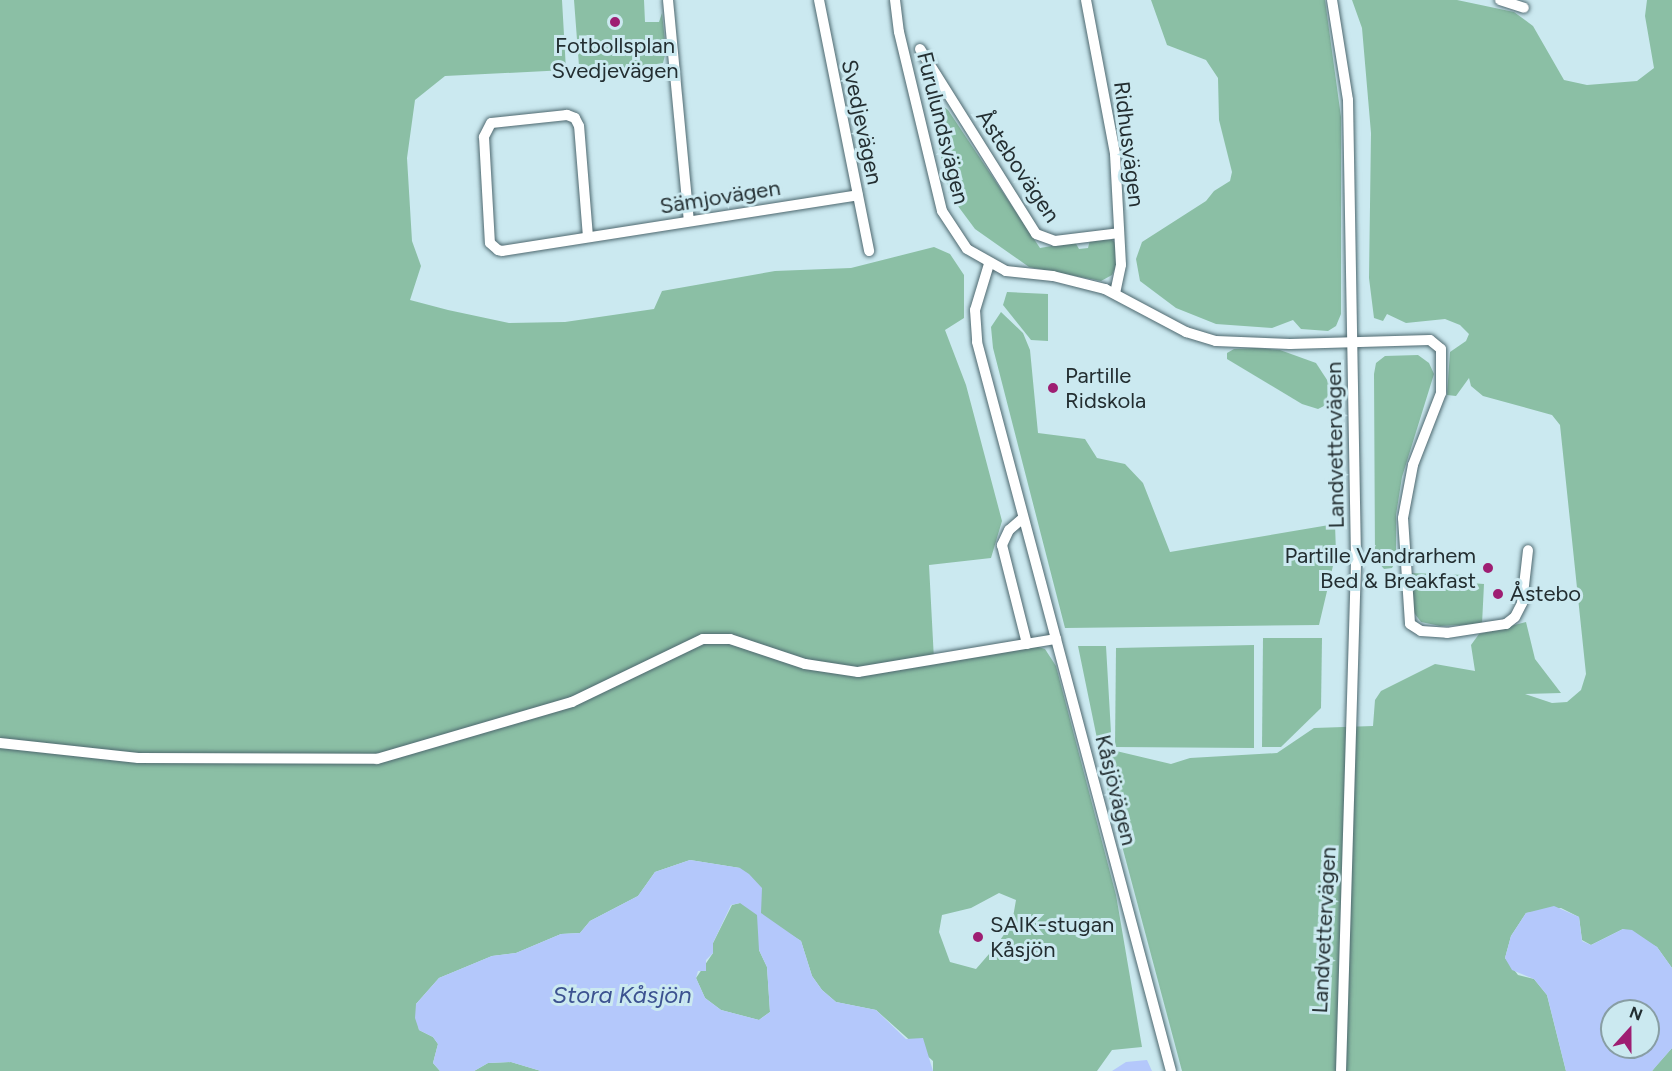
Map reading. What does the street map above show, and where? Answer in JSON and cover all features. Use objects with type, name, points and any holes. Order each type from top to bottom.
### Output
[{"type":"street","points":[[668,0],[689,221]]},
{"type":"street","name":"Svedjevägen","points":[[819,0],[869,251]]},
{"type":"street","name":"Furulundsvägen","points":[[895,0],[899,32],[942,211],[967,249],[989,264],[1077,280],[1115,293],[1186,332],[1216,341],[1353,341]]},
{"type":"street","name":"Ridhusvägen","points":[[1086,0],[1115,154],[1121,275],[1115,293]]},
{"type":"street","name":"Landvettervägen","points":[[1332,0],[1348,100],[1353,341],[1355,624],[1341,1071]]},
{"type":"street","points":[[1500,0],[1524,8]]},
{"type":"street","name":"Åstebovägen","points":[[920,49],[1036,234],[1055,241],[1119,233]]},
{"type":"street","name":"Sämjovägen","points":[[588,237],[579,126],[575,118],[567,115],[491,123],[484,137],[491,246],[502,251],[858,195]]},
{"type":"street","name":"Kåsjövägen","points":[[989,264],[975,310],[977,342],[1171,1071]]},
{"type":"street","points":[[1353,341],[1430,340],[1440,349],[1441,393],[1413,465],[1403,518],[1405,597],[1413,629],[1447,633],[1481,630],[1512,620],[1522,603],[1527,550]]},
{"type":"street","points":[[1023,518],[1009,530],[1002,544],[1027,644]]},
{"type":"street","points":[[0,743],[138,758],[377,759],[572,702],[702,639],[730,639],[805,664],[858,672],[1056,639]]},
{"type":"green space","points":[[0,0],[562,0],[566,70],[445,76],[415,100],[407,158],[412,241],[421,266],[410,300],[509,323],[565,322],[654,309],[662,291],[775,271],[851,268],[934,247],[950,254],[964,275],[964,318],[945,330],[966,385],[1002,521],[991,558],[929,565],[934,660],[1035,646],[1045,649],[1056,666],[1116,895],[1142,1047],[1112,1050],[1097,1071],[933,1071],[933,1061],[876,1010],[836,1002],[822,990],[812,976],[801,941],[769,921],[759,950],[767,967],[770,1012],[759,1020],[721,1010],[705,998],[696,978],[713,953],[713,943],[732,905],[740,903],[740,868],[690,860],[655,872],[638,896],[590,921],[580,933],[561,934],[516,953],[492,956],[439,978],[416,1004],[419,1030],[433,1037],[438,1044],[433,1063],[440,1071],[0,1071]],"holes":[[[999,893],[1016,900],[1012,923],[976,969],[950,962],[939,932],[942,915],[971,908]]]},
{"type":"green space","points":[[574,0],[644,0],[645,22],[659,22],[662,13],[666,51],[663,63],[621,70],[579,66]]},
{"type":"green space","points":[[1151,0],[1325,0],[1341,117],[1341,314],[1336,326],[1328,331],[1301,329],[1293,320],[1272,328],[1216,324],[1176,308],[1140,281],[1136,259],[1142,242],[1206,201],[1214,191],[1230,181],[1232,172],[1219,120],[1218,78],[1206,60],[1167,45]]},
{"type":"green space","points":[[1352,0],[1457,0],[1514,12],[1533,26],[1564,80],[1587,85],[1637,81],[1654,68],[1645,16],[1647,0],[1672,0],[1672,968],[1657,947],[1623,929],[1591,945],[1582,940],[1579,917],[1561,908],[1526,913],[1511,936],[1505,958],[1518,975],[1534,979],[1547,995],[1566,1071],[1182,1071],[1109,797],[1078,646],[1106,646],[1112,750],[1171,764],[1190,758],[1277,753],[1314,728],[1373,726],[1375,700],[1381,691],[1435,664],[1475,671],[1471,645],[1479,634],[1526,622],[1535,659],[1561,693],[1525,694],[1552,703],[1567,702],[1581,690],[1586,674],[1560,425],[1552,415],[1483,396],[1471,386],[1469,378],[1456,396],[1447,395],[1450,352],[1466,341],[1469,334],[1460,325],[1445,319],[1406,323],[1387,314],[1383,321],[1374,318],[1369,278],[1371,133],[1362,28]]},
{"type":"green space","points":[[932,98],[948,110],[1040,248],[1075,242],[1079,249],[1088,248],[1090,240],[1112,240],[1117,244],[1117,264],[1112,275],[1101,281],[1029,267],[975,229],[949,194],[930,105]]},
{"type":"green space","points":[[1007,292],[1048,294],[1048,341],[1031,340],[1003,305]]},
{"type":"green space","points":[[1001,312],[1023,333],[1030,350],[1038,433],[1085,439],[1097,458],[1125,464],[1143,483],[1170,552],[1335,524],[1336,553],[1319,625],[1065,628],[993,348],[991,327]]},
{"type":"green space","points":[[1234,349],[1280,350],[1316,363],[1331,386],[1324,406],[1318,409],[1302,404],[1227,359],[1227,353]]},
{"type":"green space","points":[[1418,355],[1429,363],[1434,374],[1402,477],[1396,515],[1396,561],[1392,568],[1384,569],[1375,558],[1374,374],[1376,363],[1385,356]]},
{"type":"green space","points":[[1410,573],[1465,575],[1470,583],[1484,584],[1482,624],[1440,626],[1421,622],[1412,610]]},
{"type":"green space","points":[[1263,638],[1322,638],[1321,708],[1281,747],[1262,747]]},
{"type":"green space","points":[[1254,645],[1254,748],[1115,747],[1116,648]]},
{"type":"green space","points":[[1672,1048],[1672,1071],[1652,1071],[1656,1066]]},
{"type":"green space","points":[[511,1062],[541,1071],[474,1071],[488,1063]]},
{"type":"water","name":"Stora Kåsjön","points":[[690,860],[740,868],[749,874],[762,888],[761,913],[801,941],[812,976],[822,990],[836,1002],[876,1010],[906,1039],[923,1038],[933,1071],[541,1071],[511,1062],[488,1063],[474,1071],[440,1071],[433,1063],[438,1044],[433,1037],[419,1030],[415,1018],[416,1004],[439,978],[492,956],[516,953],[561,934],[580,933],[590,921],[638,896],[655,872]],"holes":[[[740,903],[757,915],[759,950],[767,967],[770,1012],[759,1020],[721,1010],[705,998],[696,978],[698,971],[706,971],[706,960],[713,953],[713,943],[731,905]]]},
{"type":"water","points":[[1554,906],[1579,917],[1582,941],[1591,945],[1623,929],[1632,930],[1657,947],[1672,968],[1672,1048],[1652,1071],[1566,1071],[1547,995],[1534,979],[1512,970],[1505,958],[1511,936],[1526,913]]},
{"type":"water","points":[[1147,1060],[1152,1071],[1112,1071],[1126,1062]]},
{"type":"place","name":"Fotbollsplan Svedjevägen","points":[[615,22]]},
{"type":"place","name":"Partille Ridskola","points":[[1053,388]]},
{"type":"place","name":"Partille Vandrarhem Bed & Breakfast","points":[[1488,568]]},
{"type":"place","name":"Åstebo","points":[[1498,594]]},
{"type":"place","name":"SAIK-stugan Kåsjön","points":[[978,937]]}]
